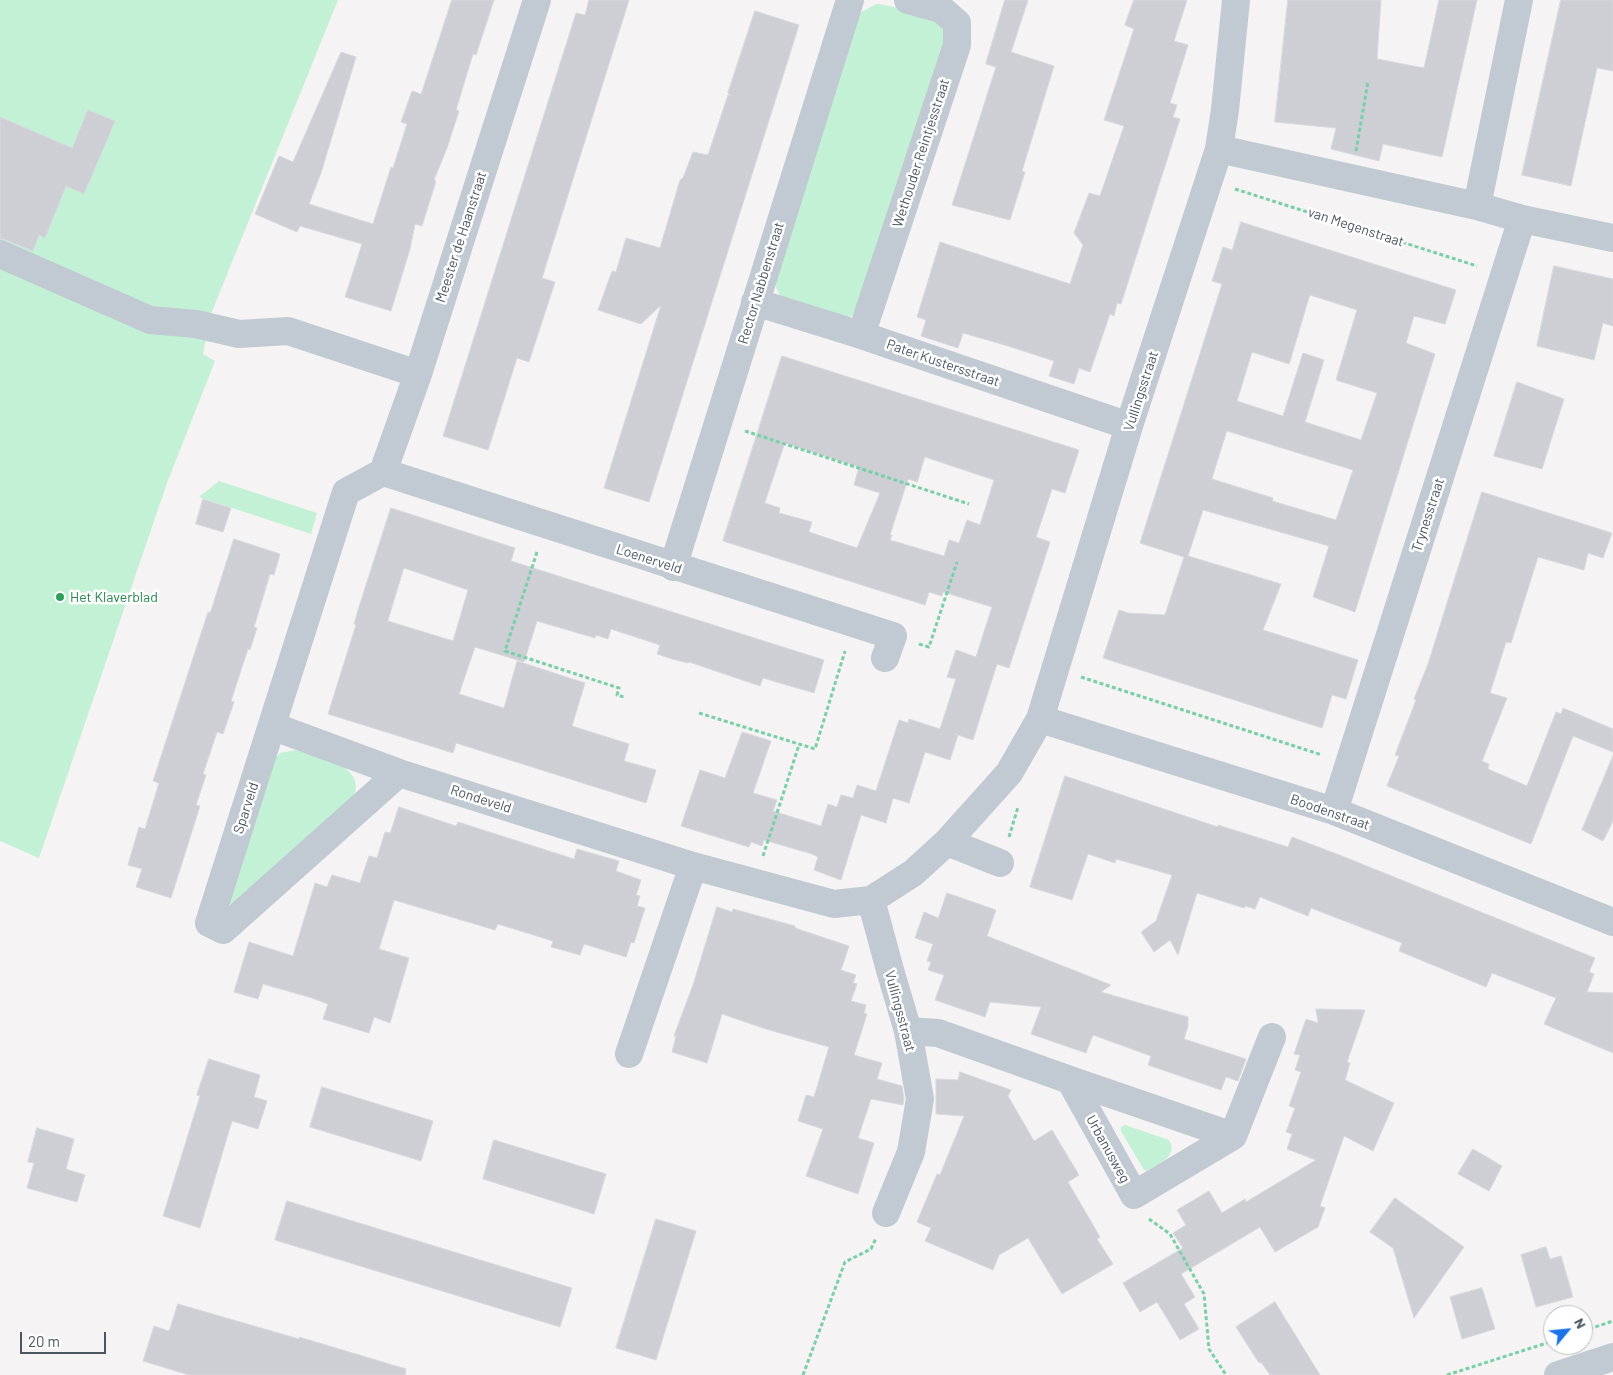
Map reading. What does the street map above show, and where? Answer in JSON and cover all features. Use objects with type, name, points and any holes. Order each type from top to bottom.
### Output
[{"type":"street","name":"Meester de Haanstraat","points":[[383,472],[418,374],[537,0]]},
{"type":"street","name":"Rector Nabbenstraat","points":[[673,567],[850,0]]},
{"type":"street","name":"Wethouder Reintjesstraat","points":[[861,335],[957,45],[957,23],[941,9],[908,0]]},
{"type":"street","name":"Vullingsstraat","points":[[886,1213],[911,1152],[920,1099],[908,1031],[871,900],[913,873],[947,842],[1009,773],[1040,719],[1130,426],[1219,148],[1225,110],[1236,0]]},
{"type":"street","points":[[1477,206],[1519,0]]},
{"type":"street","points":[[1219,148],[1477,206],[1522,219],[1613,238]]},
{"type":"street","name":"Trynesstraat","points":[[1334,811],[1522,219]]},
{"type":"street","points":[[0,254],[150,320],[196,324],[239,334],[288,332],[418,374]]},
{"type":"street","name":"Pater Kustersstraat","points":[[755,302],[861,335],[1130,426]]},
{"type":"street","name":"Loenerveld","points":[[383,472],[853,624],[889,647]]},
{"type":"street","name":"Sparveld","points":[[383,472],[346,492],[209,923],[223,930],[399,773]]},
{"type":"street","name":"Boodenstraat","points":[[1040,719],[1334,811],[1613,922]]},
{"type":"street","name":"Rondeveld","points":[[272,726],[399,773],[693,866],[834,904],[871,900]]},
{"type":"street","points":[[947,842],[1000,863]]},
{"type":"street","points":[[629,1054],[693,866]]},
{"type":"street","points":[[908,1031],[938,1034],[1233,1136],[1272,1037]]},
{"type":"street","name":"Urbanusweg","points":[[1070,1080],[1134,1195],[1233,1136]]},
{"type":"street","points":[[1558,1375],[1613,1357]]},
{"type":"path","points":[[1351,178],[1368,82]]},
{"type":"path","name":"van Megenstraat","points":[[1208,180],[1504,274]]},
{"type":"path","points":[[718,423],[969,504]]},
{"type":"path","points":[[545,525],[505,651],[619,688],[617,695],[624,697]]},
{"type":"path","points":[[889,647],[929,647],[957,562]]},
{"type":"path","points":[[699,713],[815,749],[853,624]]},
{"type":"path","points":[[1055,669],[1349,764]]},
{"type":"path","points":[[755,883],[799,745]]},
{"type":"path","points":[[1000,863],[1023,792],[1009,773]]},
{"type":"path","points":[[1134,1195],[1147,1218],[1170,1234],[1204,1294],[1210,1349],[1226,1375]]},
{"type":"path","points":[[803,1375],[845,1262],[871,1249],[886,1213]]},
{"type":"path","points":[[1593,1328],[1613,1322]]},
{"type":"path","points":[[1447,1375],[1543,1344]]},
{"type":"green space","name":"Het Klaverblad","points":[[0,0],[338,0],[211,314],[203,354],[215,361],[167,483],[39,858],[0,841]]},
{"type":"green space","points":[[876,4],[929,18],[940,25],[948,39],[860,309],[848,318],[783,299],[774,282],[860,13]]},
{"type":"green space","points":[[219,481],[317,513],[311,534],[199,497]]},
{"type":"green space","points":[[295,750],[322,757],[341,765],[348,771],[354,778],[356,786],[352,802],[237,906],[230,904],[229,894],[271,762],[280,753]]},
{"type":"green space","points":[[1125,1125],[1169,1140],[1171,1151],[1166,1159],[1147,1171],[1144,1170],[1121,1131],[1121,1127]]},
{"type":"building","points":[[452,0],[494,0],[476,55],[473,54],[456,110],[459,111],[434,180],[436,181],[422,226],[415,224],[410,249],[391,311],[345,297],[362,244],[300,226],[297,232],[255,214],[279,156],[293,162],[341,52],[356,57],[321,173],[309,204],[373,224],[407,124],[401,122],[412,91],[421,94]]},
{"type":"building","points":[[589,0],[629,0],[542,278],[555,282],[529,362],[517,358],[488,450],[443,436],[576,13],[585,15]]},
{"type":"building","points":[[1005,0],[1028,0],[1011,52],[1054,66],[1022,171],[1025,172],[1010,220],[952,205],[996,67],[986,64]]},
{"type":"building","points":[[1134,0],[1187,0],[1174,41],[1188,45],[1170,103],[1177,105],[1173,117],[1180,119],[1121,304],[1117,303],[1114,316],[1110,314],[1090,372],[1079,368],[1074,384],[1049,376],[1054,361],[1008,346],[963,333],[958,348],[921,336],[926,320],[917,317],[940,242],[1070,284],[1083,245],[1074,233],[1089,193],[1100,196],[1124,126],[1104,120],[1134,29],[1125,25]]},
{"type":"building","points":[[1288,0],[1381,0],[1377,59],[1424,68],[1439,0],[1477,0],[1442,157],[1383,144],[1379,161],[1331,149],[1336,128],[1275,122]]},
{"type":"building","points":[[1561,0],[1613,0],[1613,71],[1597,68],[1571,186],[1522,175]]},
{"type":"building","points":[[755,11],[799,25],[649,502],[604,488],[661,305],[641,324],[598,310],[612,271],[616,272],[626,238],[660,248],[680,180],[683,178],[693,152],[708,155],[728,95],[731,96],[728,93]]},
{"type":"building","points":[[88,110],[115,121],[84,194],[66,186],[45,238],[39,235],[33,251],[0,239],[0,117],[72,148]]},
{"type":"building","points":[[1241,222],[1456,290],[1445,324],[1414,316],[1406,343],[1435,354],[1355,612],[1313,597],[1329,546],[1203,510],[1188,556],[1281,584],[1263,630],[1358,660],[1346,699],[1332,695],[1322,728],[1103,658],[1119,610],[1128,613],[1165,615],[1184,557],[1140,543],[1222,284],[1212,281],[1223,247],[1232,250]],"holes":[[[1310,295],[1357,310],[1336,380],[1377,393],[1361,440],[1305,422],[1324,360],[1303,353],[1283,416],[1237,401],[1252,352],[1289,364]],[[1227,431],[1353,470],[1336,520],[1272,501],[1273,498],[1212,479]]]},
{"type":"building","points":[[1554,266],[1613,279],[1613,326],[1603,323],[1594,360],[1537,346]]},
{"type":"building","points":[[782,356],[1079,450],[1065,493],[1052,489],[1036,537],[1050,542],[1009,668],[997,664],[973,740],[958,735],[950,760],[925,752],[909,803],[893,798],[886,823],[861,815],[841,880],[814,870],[818,857],[812,854],[764,840],[762,846],[751,842],[749,847],[681,826],[700,770],[725,778],[742,732],[771,741],[753,793],[777,800],[773,811],[821,826],[828,804],[837,807],[841,795],[853,798],[857,785],[876,791],[899,720],[908,723],[909,719],[940,729],[956,679],[947,677],[956,650],[976,657],[992,607],[943,592],[942,596],[929,592],[925,605],[723,541]],"holes":[[[785,443],[859,467],[854,485],[880,493],[857,548],[809,532],[812,522],[779,513],[780,508],[765,503]],[[925,457],[994,480],[980,525],[967,520],[959,543],[949,540],[944,556],[890,540],[908,479],[917,482]]]},
{"type":"building","points":[[1517,382],[1564,399],[1542,469],[1494,456]]},
{"type":"building","points":[[1482,492],[1612,533],[1603,558],[1588,553],[1584,570],[1538,557],[1511,643],[1506,642],[1490,693],[1507,698],[1482,761],[1489,764],[1488,769],[1527,786],[1556,712],[1561,714],[1563,708],[1613,729],[1613,752],[1573,736],[1531,844],[1387,786],[1399,756],[1395,755],[1428,664]]},
{"type":"building","points":[[203,499],[231,508],[223,532],[196,524]]},
{"type":"building","points":[[391,508],[515,548],[511,561],[824,660],[814,693],[763,678],[760,686],[689,662],[672,659],[657,654],[660,645],[611,629],[608,639],[596,635],[595,638],[537,621],[524,662],[475,647],[459,694],[504,708],[517,661],[585,683],[572,726],[629,744],[624,761],[656,770],[646,803],[456,743],[453,753],[328,714],[356,625],[354,624]],"holes":[[[404,568],[468,590],[453,641],[388,621]]]},
{"type":"building","points":[[234,539],[280,554],[274,575],[270,574],[254,627],[257,628],[231,701],[234,702],[223,734],[217,732],[203,774],[206,775],[196,805],[200,806],[171,898],[136,887],[142,869],[128,865],[139,827],[145,829],[159,783],[153,781]]},
{"type":"building","points":[[1613,756],[1613,821],[1603,841],[1582,830]]},
{"type":"building","points":[[1065,776],[1218,827],[1218,825],[1288,847],[1292,837],[1595,958],[1589,972],[1594,974],[1587,992],[1613,993],[1613,1053],[1544,1024],[1556,998],[1492,973],[1486,987],[1399,951],[1402,943],[1311,908],[1308,916],[1260,897],[1255,909],[1245,906],[1244,908],[1197,893],[1178,955],[1170,940],[1154,952],[1141,932],[1156,921],[1172,875],[1116,859],[1115,863],[1088,854],[1072,900],[1030,887]]},
{"type":"building","points":[[399,807],[456,826],[458,822],[574,859],[577,849],[619,861],[616,871],[641,880],[636,895],[640,896],[637,906],[645,908],[634,943],[631,942],[626,957],[584,944],[580,955],[551,947],[553,941],[498,924],[495,930],[394,900],[379,949],[409,958],[390,1023],[374,1017],[369,1033],[323,1019],[328,1004],[312,998],[263,984],[258,999],[234,992],[249,942],[293,956],[315,883],[327,887],[332,875],[360,883],[369,856],[377,858],[385,832],[390,833]]},
{"type":"building","points":[[947,893],[996,910],[987,936],[1111,985],[1101,992],[1188,1017],[1188,1026],[1184,1039],[1246,1059],[1238,1081],[1226,1077],[1221,1090],[1148,1065],[1151,1056],[1093,1035],[1086,1053],[1031,1034],[1041,1007],[990,1002],[985,1017],[935,1000],[944,975],[928,970],[931,962],[927,961],[933,944],[915,938],[924,912],[938,918]]},
{"type":"building","points":[[717,907],[732,912],[733,909],[795,926],[795,928],[849,946],[841,970],[856,975],[853,983],[857,984],[851,1001],[866,1005],[864,1013],[867,1014],[854,1055],[882,1063],[877,1079],[902,1086],[904,1099],[903,1105],[871,1099],[858,1138],[874,1143],[858,1194],[806,1176],[823,1129],[798,1121],[806,1095],[814,1097],[829,1047],[722,1014],[707,1063],[672,1052],[676,1036],[674,1036],[693,985]]},
{"type":"building","points":[[1316,1009],[1365,1010],[1347,1062],[1350,1063],[1345,1080],[1394,1103],[1373,1151],[1344,1136],[1320,1206],[1325,1208],[1318,1227],[1275,1252],[1260,1227],[1181,1274],[1195,1297],[1184,1304],[1199,1329],[1180,1340],[1157,1302],[1140,1312],[1123,1283],[1183,1248],[1173,1233],[1186,1225],[1177,1210],[1209,1191],[1222,1213],[1245,1199],[1246,1202],[1316,1160],[1287,1149],[1292,1134],[1286,1132],[1295,1108],[1289,1106],[1301,1072],[1295,1070],[1300,1055],[1294,1054],[1306,1019],[1318,1023]]},
{"type":"building","points":[[209,1059],[260,1075],[254,1097],[267,1101],[258,1129],[232,1121],[200,1228],[163,1216],[200,1096],[197,1095]]},
{"type":"building","points":[[960,1072],[1011,1090],[1008,1096],[1034,1141],[1052,1130],[1079,1175],[1068,1182],[1100,1237],[1097,1239],[1113,1264],[1062,1294],[1028,1238],[999,1255],[993,1270],[925,1241],[931,1228],[917,1222],[937,1174],[940,1175],[964,1116],[936,1114],[936,1079],[958,1080]]},
{"type":"building","points":[[322,1087],[433,1121],[421,1161],[310,1127]]},
{"type":"building","points":[[37,1128],[74,1139],[66,1169],[85,1175],[77,1202],[27,1188],[34,1163],[28,1162]]},
{"type":"building","points":[[494,1140],[606,1174],[594,1214],[483,1179]]},
{"type":"building","points":[[1473,1149],[1502,1166],[1489,1191],[1458,1174]]},
{"type":"building","points":[[1395,1198],[1464,1247],[1414,1318],[1393,1248],[1370,1232]]},
{"type":"building","points":[[287,1201],[572,1288],[560,1327],[275,1240]]},
{"type":"building","points":[[656,1219],[696,1231],[656,1360],[616,1348]]},
{"type":"building","points":[[1546,1247],[1550,1259],[1561,1256],[1573,1297],[1536,1307],[1521,1255]]},
{"type":"building","points":[[1482,1288],[1495,1329],[1462,1339],[1450,1297]]},
{"type":"building","points":[[1275,1302],[1320,1375],[1270,1375],[1261,1362],[1259,1363],[1236,1327]]},
{"type":"building","points":[[178,1304],[406,1369],[405,1375],[189,1375],[143,1361],[154,1326],[169,1331]]},
{"type":"place","name":"Het Klaverblad","points":[[60,597]]}]
